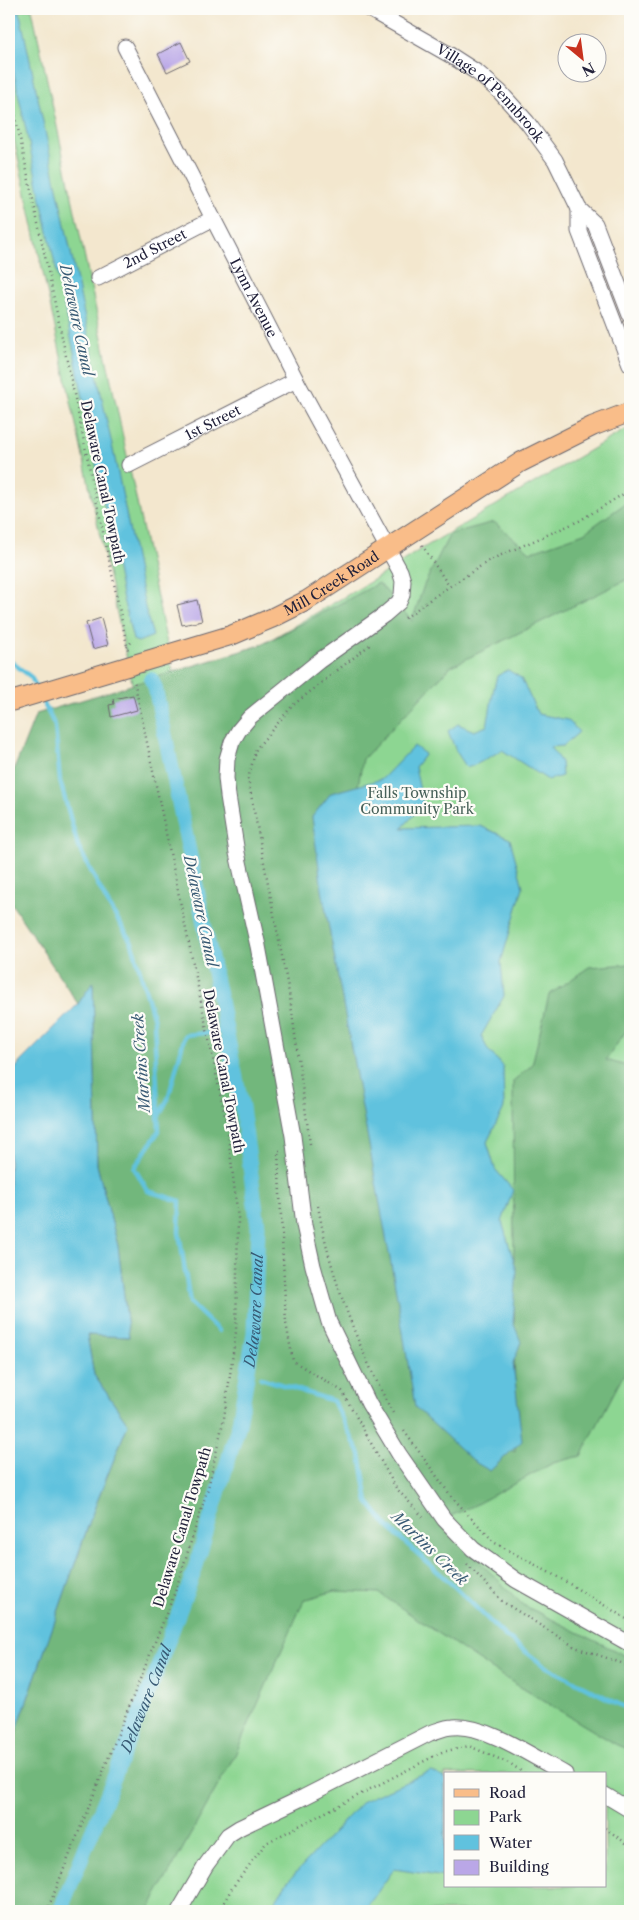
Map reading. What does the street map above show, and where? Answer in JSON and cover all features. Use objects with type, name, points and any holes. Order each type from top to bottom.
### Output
[{"type":"main road","name":"Mill Creek Road","points":[[9,702],[212,642],[253,627],[306,601],[521,462],[593,426],[630,412]]},
{"type":"street","name":"Village of Pennbrook","points":[[369,9],[478,73],[500,92],[542,140],[555,160],[579,209],[596,224],[630,315]]},
{"type":"street","name":"Lynn Avenue","points":[[125,47],[212,219],[296,380],[400,571],[403,581],[402,595],[399,602],[384,615],[319,661],[250,717],[232,742],[227,759],[226,778],[237,853],[258,946],[293,1136],[304,1225],[313,1266],[329,1322],[369,1404],[399,1454],[444,1519],[473,1549],[516,1580],[630,1644]]},
{"type":"street","name":"Village of Pennbrook","points":[[579,209],[579,231],[630,364]]},
{"type":"street","name":"2nd Street","points":[[98,278],[212,219]]},
{"type":"street","name":"1st Street","points":[[129,466],[296,380]]},
{"type":"street","points":[[179,1911],[206,1865],[228,1835],[430,1733],[452,1726],[472,1728],[494,1736],[561,1772]]},
{"type":"street","points":[[606,1797],[630,1810]]},
{"type":"path","name":"Delaware Canal Towpath","points":[[9,86],[127,647],[133,640]]},
{"type":"path","points":[[403,620],[449,586],[490,560],[579,521],[630,490]]},
{"type":"path","points":[[413,531],[449,586]]},
{"type":"path","points":[[311,1152],[290,998],[248,780],[256,749],[294,705],[374,641]]},
{"type":"path","name":"Delaware Canal Towpath","points":[[47,1911],[175,1592],[208,1488],[224,1418],[236,1332],[238,1218],[227,1126],[207,1038],[135,687],[142,686]]},
{"type":"path","points":[[316,1199],[325,1246],[344,1309],[380,1388],[397,1420]]},
{"type":"path","points":[[401,1428],[451,1496],[496,1543],[564,1580],[630,1621]]},
{"type":"path","points":[[219,1911],[232,1888],[266,1843],[442,1752],[469,1746],[511,1764],[522,1772]]},
{"type":"path","points":[[606,1829],[630,1846]]},
{"type":"green space","name":"Falls Township Community Park","points":[[9,9],[32,9],[173,672],[261,645],[630,428],[630,1911],[38,1911],[171,877],[131,678],[9,116]]},
{"type":"green space","points":[[630,500],[630,578],[450,667],[363,759],[347,843],[456,1429],[515,1452],[513,1081],[532,1065],[549,995],[589,967],[630,964],[630,1025],[606,1060],[630,1067],[630,1362],[581,1456],[553,1463],[473,1506],[439,1521],[523,1605],[630,1658],[630,1750],[617,1745],[502,1676],[379,1593],[334,1591],[304,1600],[236,1753],[148,1911],[9,1911],[9,1752],[94,1509],[128,1424],[94,1375],[87,1335],[129,1337],[118,1246],[97,1165],[93,983],[78,1004],[9,900],[9,782],[36,714],[261,645],[379,583],[412,621],[424,585],[450,534],[494,522],[530,552],[584,533]]},
{"type":"water","points":[[9,9],[19,9],[146,612],[153,636],[138,642],[133,640],[122,595],[74,352],[9,51]]},
{"type":"water","points":[[508,670],[521,678],[538,714],[568,720],[579,732],[563,746],[550,747],[561,762],[562,776],[548,780],[502,750],[467,768],[456,751],[448,731],[458,724],[474,731],[487,726],[497,676]]},
{"type":"water","points":[[414,746],[425,754],[415,767],[423,805],[402,828],[480,826],[510,839],[523,887],[501,962],[504,996],[481,1036],[488,1050],[503,1066],[504,1108],[487,1142],[495,1169],[513,1190],[502,1222],[517,1271],[513,1322],[521,1342],[513,1363],[522,1441],[490,1471],[473,1461],[415,1407],[398,1302],[322,890],[312,817],[331,793],[382,779]]},
{"type":"water","points":[[93,982],[97,1165],[118,1246],[129,1337],[87,1335],[94,1375],[128,1424],[94,1509],[9,1752],[9,1077],[21,1061],[78,1004]]},
{"type":"water","points":[[431,1771],[444,1778],[444,1877],[394,1869],[364,1911],[269,1911],[288,1881],[363,1801]]},
{"type":"building","points":[[181,42],[190,61],[167,72],[158,54]]},
{"type":"building","points":[[197,600],[202,621],[182,625],[177,605]]},
{"type":"building","points":[[101,618],[108,645],[93,649],[86,623]]},
{"type":"building","points":[[133,695],[137,710],[111,717],[109,705],[114,704],[113,699]]},
{"type":"waterway","name":"Martins Creek","points":[[9,660],[31,677],[37,689]]},
{"type":"waterway","name":"Delaware Canal","points":[[60,1911],[153,1681],[195,1569],[239,1424],[254,1333],[258,1226],[242,1107],[155,687],[151,679]]},
{"type":"waterway","name":"Martins Creek","points":[[41,698],[55,726],[60,781],[78,846],[107,902],[132,943],[154,1020],[159,1131],[134,1168],[148,1191],[180,1201],[179,1232],[190,1303],[219,1331]]},
{"type":"waterway","points":[[158,1117],[168,1099],[185,1035],[226,1031]]},
{"type":"waterway","name":"Martins Creek","points":[[261,1378],[333,1401],[360,1454],[368,1502],[388,1527],[455,1587],[504,1635],[543,1665],[630,1710]]}]
